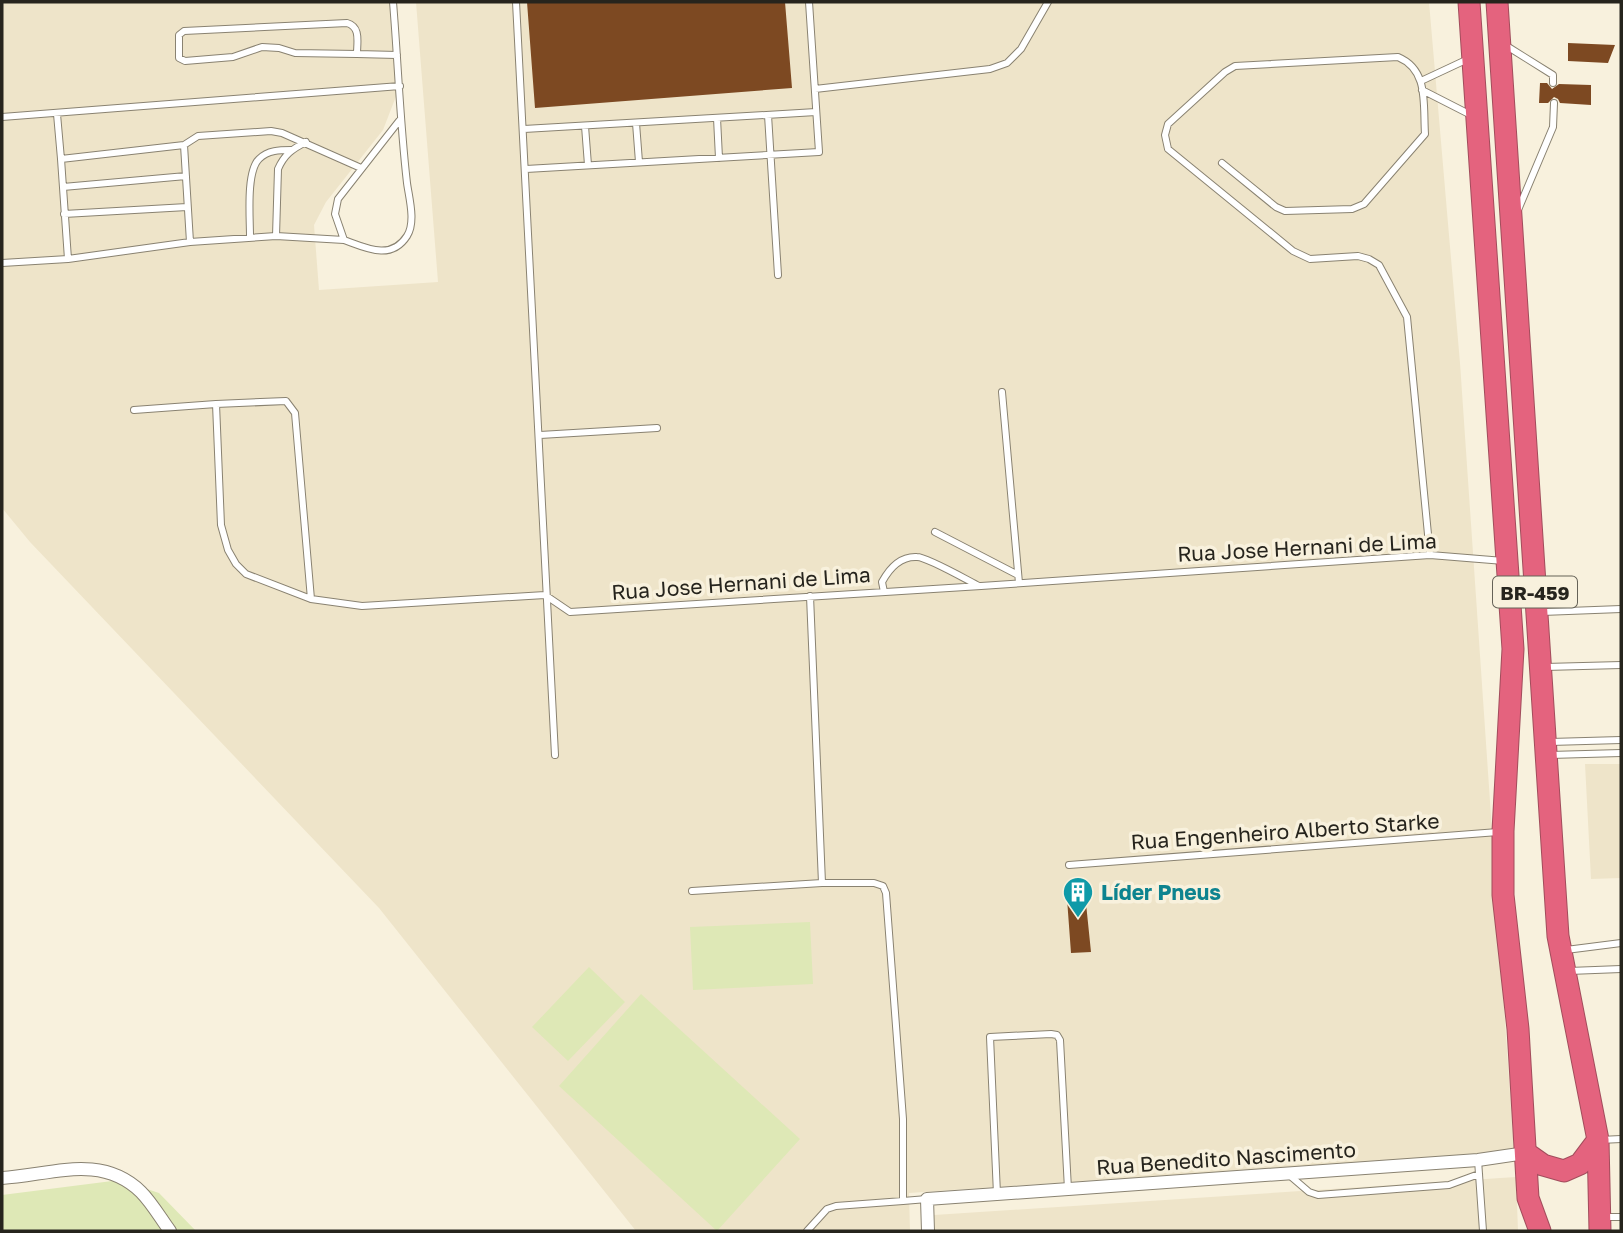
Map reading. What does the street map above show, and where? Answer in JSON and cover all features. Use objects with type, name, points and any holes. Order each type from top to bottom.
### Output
[{"type":"highway","name":"BR-459","points":[[1469,2],[1513,649],[1503,831],[1503,895],[1517,1029],[1528,1198],[1540,1231]]},
{"type":"highway","name":"BR-459","points":[[1497,2],[1545,749],[1562,961],[1598,1140],[1600,1224]]},
{"type":"highway","points":[[1526,1153],[1543,1165],[1564,1171],[1580,1164],[1598,1140]]},
{"type":"street","name":"Rua Benedito Nascimento","points":[[927,1199],[1478,1160],[1526,1153]]},
{"type":"street","points":[[2,1178],[93,1168],[118,1175],[142,1193],[170,1231]]},
{"type":"street","points":[[927,1199],[929,1231]]},
{"type":"lane","points":[[2,263],[68,260],[250,236],[344,240],[375,252],[393,248],[408,235],[411,213],[399,121],[400,86],[393,2]]},
{"type":"lane","points":[[516,2],[555,755]]},
{"type":"lane","points":[[526,169],[819,152],[809,2]]},
{"type":"lane","points":[[815,89],[990,69],[1007,63],[1021,49],[1048,2]]},
{"type":"lane","points":[[357,54],[357,30],[353,24],[347,23],[184,31],[179,35],[180,58],[185,61],[233,57],[262,47],[295,53],[397,55]]},
{"type":"lane","points":[[1499,41],[1553,75],[1553,83]]},
{"type":"lane","points":[[1422,81],[1473,56]]},
{"type":"lane","points":[[1222,163],[1276,207],[1285,211],[1352,209],[1364,204],[1425,134],[1422,81],[1412,63],[1398,57],[1236,66],[1225,72],[1168,124],[1165,135],[1168,149],[1293,251],[1310,258],[1358,256],[1379,265],[1407,317],[1430,555]]},
{"type":"lane","points":[[2,117],[400,86]]},
{"type":"lane","points":[[1422,90],[1477,118]]},
{"type":"lane","points":[[1511,224],[1553,127],[1554,103]]},
{"type":"lane","points":[[524,130],[816,112]]},
{"type":"lane","points":[[57,114],[68,260]]},
{"type":"lane","points":[[768,115],[778,275]]},
{"type":"lane","points":[[717,118],[719,158]]},
{"type":"lane","points":[[344,240],[335,214],[338,200],[399,121]]},
{"type":"lane","points":[[636,123],[639,162]]},
{"type":"lane","points":[[585,126],[588,165]]},
{"type":"lane","points":[[61,159],[184,145],[198,136],[271,131],[306,142],[361,168]]},
{"type":"lane","points":[[276,236],[278,169],[282,159],[291,150],[306,142]]},
{"type":"lane","points":[[184,145],[190,242]]},
{"type":"lane","points":[[250,236],[252,172],[258,159],[268,153],[291,150]]},
{"type":"lane","points":[[63,187],[186,176]]},
{"type":"lane","points":[[64,214],[187,207]]},
{"type":"lane","points":[[1002,392],[1019,583]]},
{"type":"lane","points":[[134,410],[286,401],[295,413],[311,599]]},
{"type":"lane","points":[[216,404],[221,526],[228,550],[246,574],[311,599],[362,606],[545,595]]},
{"type":"lane","points":[[540,435],[657,428]]},
{"type":"lane","points":[[935,532],[1018,575]]},
{"type":"lane","name":"Rua Jose Hernani de Lima","points":[[545,595],[570,612],[1430,555],[1507,561]]},
{"type":"lane","points":[[884,592],[881,582],[889,570],[901,560],[918,556],[981,586]]},
{"type":"lane","points":[[810,596],[822,883]]},
{"type":"lane","points":[[1536,612],[1621,609]]},
{"type":"lane","points":[[1540,667],[1621,666]]},
{"type":"lane","points":[[1545,749],[1621,740]]},
{"type":"lane","points":[[1545,749],[1621,753]]},
{"type":"lane","name":"Rua Engenheiro Alberto Starke","points":[[1069,865],[1503,831]]},
{"type":"lane","points":[[692,891],[822,883],[874,883],[883,886],[886,893],[903,1119],[903,1201]]},
{"type":"lane","points":[[1562,961],[1621,943]]},
{"type":"lane","points":[[1562,961],[1621,969]]},
{"type":"lane","points":[[997,1194],[989,1037],[1051,1034],[1060,1040],[1068,1189]]},
{"type":"lane","points":[[1598,1140],[1621,1139]]},
{"type":"lane","points":[[1478,1160],[1483,1231]]},
{"type":"lane","points":[[1286,1172],[1309,1192],[1318,1195],[1449,1185],[1479,1174]]},
{"type":"lane","points":[[807,1231],[827,1209],[836,1206],[927,1199]]},
{"type":"lane","points":[[1600,1224],[1621,1217]]},
{"type":"shaded area","points":[[2,2],[389,2],[400,86],[383,130],[326,202],[314,225],[319,290],[438,282],[416,2],[1429,2],[1460,363],[1514,1152],[909,1193],[910,1231],[636,1231],[379,908],[30,542],[2,508]]},
{"type":"shaded area","points":[[1585,764],[1621,764],[1621,878],[1591,879]]},
{"type":"shaded area","points":[[1516,1177],[1518,1231],[935,1231],[934,1215]]},
{"type":"green space","points":[[810,922],[813,984],[693,990],[690,927]]},
{"type":"green space","points":[[589,967],[625,1002],[568,1061],[532,1027]]},
{"type":"green space","points":[[641,994],[800,1139],[717,1231],[559,1086]]},
{"type":"green space","points":[[120,1180],[159,1193],[196,1231],[2,1231],[2,1195]]},
{"type":"building","points":[[527,2],[785,2],[792,88],[535,108]]},
{"type":"building","points":[[1568,43],[1615,45],[1608,63],[1568,61]]},
{"type":"building","points":[[1540,83],[1547,83],[1552,89],[1559,84],[1591,85],[1591,105],[1560,103],[1554,97],[1548,103],[1539,103]]},
{"type":"building","name":"Líder Pneus","points":[[1084,884],[1091,952],[1071,953],[1066,885]]},
{"type":"place","name":"Líder Pneus","points":[[1078,919]]}]
